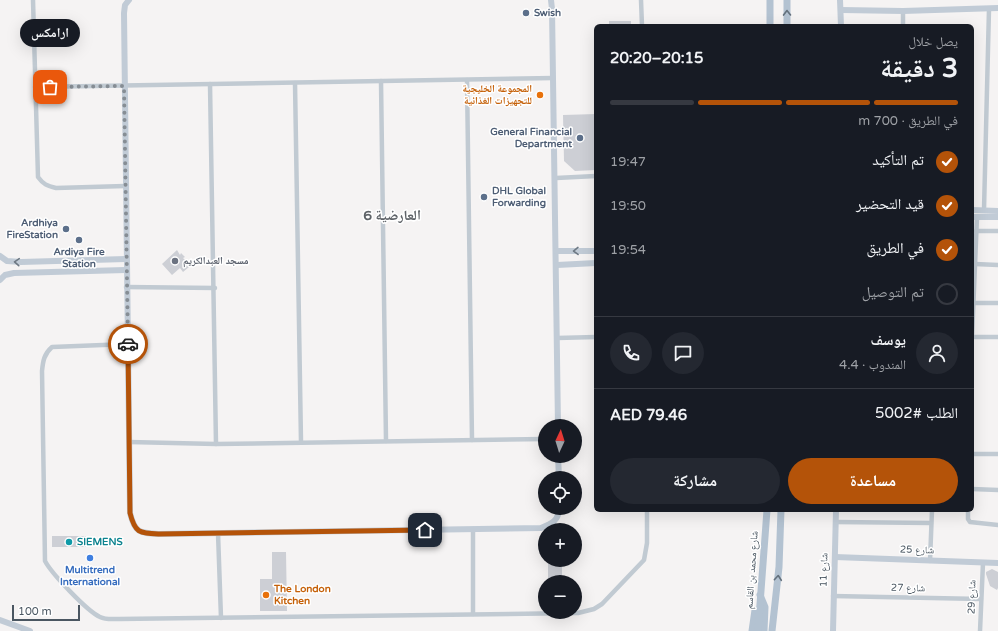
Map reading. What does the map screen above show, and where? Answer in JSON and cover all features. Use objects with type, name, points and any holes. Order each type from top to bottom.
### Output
[{"type":"main road","points":[[770,0],[770,24]]},
{"type":"main road","points":[[787,0],[787,24]]},
{"type":"main road","name":"شارع محمد بن القاسم","points":[[758,631],[767,512]]},
{"type":"main road","points":[[778,512],[777,533],[780,547]]},
{"type":"main road","points":[[772,631],[780,547],[781,512]]},
{"type":"main road","points":[[752,631],[755,605],[760,595]]},
{"type":"main road","points":[[760,595],[765,607],[764,631]]},
{"type":"main road","points":[[775,603],[776,631]]},
{"type":"street","points":[[33,0],[38,177],[48,186],[56,188],[125,186]]},
{"type":"street","points":[[129,0],[125,5],[124,13],[124,86],[130,513],[133,527],[141,533],[541,528],[552,524],[557,520],[558,515]]},
{"type":"street","points":[[551,0],[556,178],[558,419]]},
{"type":"street","points":[[641,0],[642,24]]},
{"type":"street","points":[[840,0],[841,24]]},
{"type":"street","points":[[984,210],[989,8]]},
{"type":"street","points":[[841,10],[903,11],[998,8]]},
{"type":"street","points":[[903,11],[903,24]]},
{"type":"street","points":[[35,87],[553,78]]},
{"type":"street","points":[[467,80],[472,440]]},
{"type":"street","points":[[381,81],[386,441]]},
{"type":"street","points":[[295,83],[301,442]]},
{"type":"street","points":[[210,84],[216,444]]},
{"type":"street","points":[[556,178],[594,176]]},
{"type":"street","points":[[974,210],[998,211]]},
{"type":"street","points":[[998,218],[974,217],[976,231],[974,303],[998,303]]},
{"type":"street","points":[[976,231],[998,231]]},
{"type":"street","points":[[557,251],[594,251]]},
{"type":"street","points":[[0,256],[12,262],[126,259]]},
{"type":"street","points":[[42,262],[42,271]]},
{"type":"street","points":[[557,265],[594,263]]},
{"type":"street","points":[[975,264],[998,265]]},
{"type":"street","points":[[0,280],[10,274],[42,271],[126,270]]},
{"type":"street","points":[[126,287],[214,288]]},
{"type":"street","points":[[974,337],[998,337]]},
{"type":"street","points":[[557,338],[594,338]]},
{"type":"street","points":[[128,344],[52,347],[44,357],[42,371],[45,561],[50,570],[62,583],[102,618],[221,618],[578,613],[594,609],[602,604],[644,560],[647,543],[647,512]]},
{"type":"street","points":[[129,442],[216,444],[538,439]]},
{"type":"street","points":[[974,454],[998,454]]},
{"type":"street","points":[[974,489],[998,490]]},
{"type":"street","name":"شارع 11","points":[[832,631],[836,512]]},
{"type":"street","points":[[930,561],[932,512]]},
{"type":"street","points":[[968,512],[968,519],[970,522],[998,525]]},
{"type":"street","points":[[836,522],[931,523]]},
{"type":"street","points":[[473,529],[473,614]]},
{"type":"street","points":[[218,533],[221,618]]},
{"type":"street","name":"شارع 25","points":[[834,557],[998,563]]},
{"type":"street","name":"شارع 29","points":[[980,631],[983,563]]},
{"type":"street","name":"شارع 27","points":[[834,596],[981,599]]},
{"type":"street","points":[[0,620],[30,631]]},
{"type":"building","points":[[609,21],[631,21],[631,24],[609,24]]},
{"type":"building","name":"General Financial Department","points":[[594,114],[594,170],[575,171],[564,161],[563,115]]},
{"type":"building","name":"مسجد العبدالكريم","points":[[177,250],[180,255],[181,253],[185,257],[183,258],[189,264],[189,267],[183,272],[180,268],[172,275],[162,264]]},
{"type":"building","name":"SIEMENS","points":[[52,536],[86,536],[86,547],[52,547]]},
{"type":"building","points":[[272,552],[286,552],[287,611],[260,611],[260,579],[272,579]]},
{"type":"building","points":[[548,567],[562,567],[562,575],[548,575]]},
{"type":"building","points":[[992,569],[998,572],[997,590],[990,586],[986,574],[986,572]]},
{"type":"way so far","points":[[50,87],[124,86],[128,344]]},
{"type":"place","name":"Swish","points":[[526,13]]},
{"type":"place","name":"ارامكس","points":[[50,87]]},
{"type":"place","name":"المجموعة الخليجية للتجهيزات الغذائية","points":[[540,95]]},
{"type":"place","name":"General Financial Department","points":[[580,138]]},
{"type":"place","name":"DHL Global Forwarding","points":[[484,197]]},
{"type":"place","name":"Ardhiya FireStation","points":[[66,229]]},
{"type":"place","name":"Ardiya Fire Station","points":[[79,240]]},
{"type":"place","name":"مسجد العبدالكريم","points":[[175,261]]},
{"type":"place","name":"SIEMENS","points":[[69,542]]},
{"type":"place","name":"Multitrend International","points":[[90,558]]},
{"type":"place","name":"The London Kitchen","points":[[266,595]]},
{"type":"district","name":"العارضية 6","points":[[392,215]]},
{"type":"route","points":[[128,344],[130,513],[133,527],[141,533],[425,530]]}]
